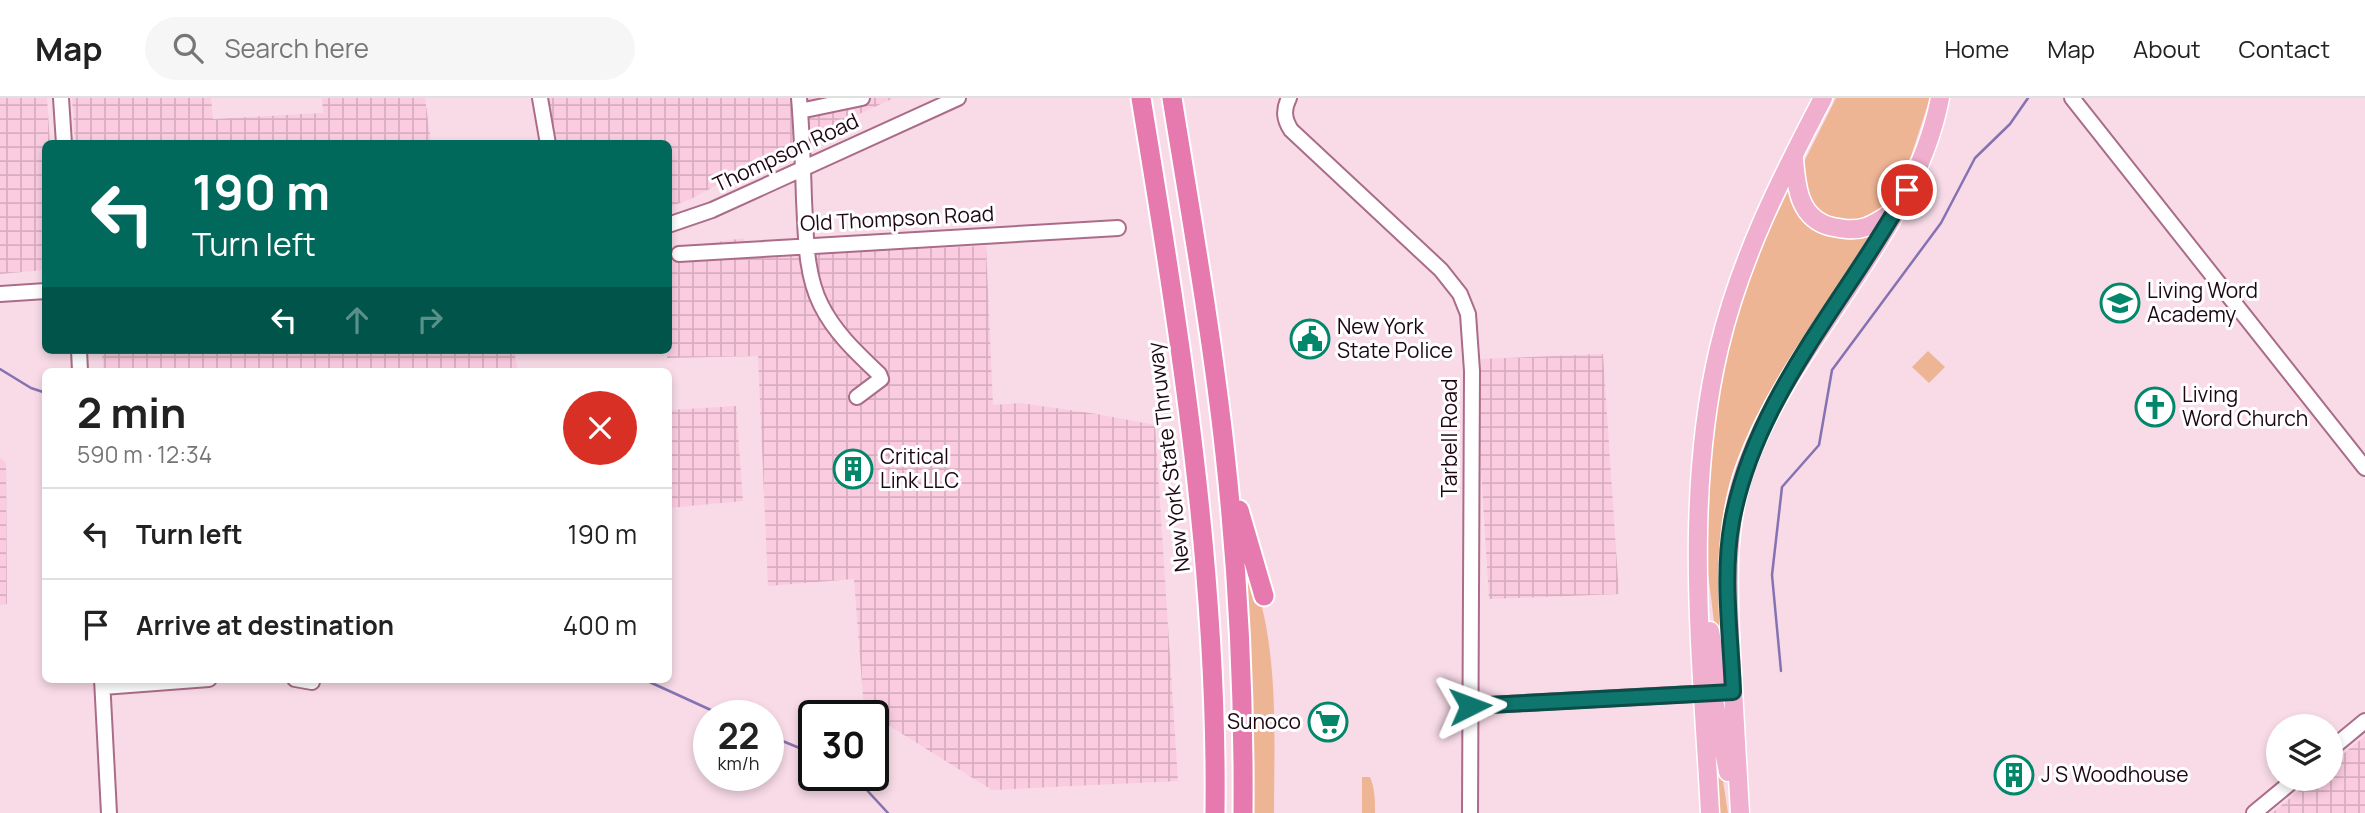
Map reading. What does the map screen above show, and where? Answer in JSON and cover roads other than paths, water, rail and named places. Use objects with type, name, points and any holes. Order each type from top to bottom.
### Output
[{"type":"highway","name":"New York State Thruway","points":[[1141,98],[1187,393],[1200,505],[1212,674],[1214,813]]},
{"type":"highway","points":[[1172,98],[1208,319],[1225,451],[1238,631],[1243,813]]},
{"type":"highway","points":[[1225,451],[1243,530],[1264,596]]},
{"type":"main road","points":[[1710,813],[1697,551],[1703,439],[1719,346],[1758,230],[1823,98]]},
{"type":"main road","points":[[1738,813],[1728,592],[1730,544],[1737,498],[1746,465],[1768,415],[1896,210],[1917,170],[1938,106],[1947,98]]},
{"type":"main road","points":[[1794,155],[1796,188],[1801,204],[1808,214],[1825,226],[1847,230],[1864,228],[1896,210]]},
{"type":"main road","points":[[1697,551],[1719,681],[1724,688],[1733,692]]},
{"type":"main road","points":[[1704,694],[1715,705],[1738,813]]},
{"type":"street","points":[[61,98],[64,140]]},
{"type":"street","points":[[540,98],[547,140]]},
{"type":"street","points":[[857,397],[881,379],[844,341],[820,304],[806,245],[800,105],[862,98]]},
{"type":"street","name":"Thompson Road","points":[[672,224],[712,210],[958,98]]},
{"type":"street","name":"Tarbell Road","points":[[1289,98],[1284,108],[1291,130],[1441,270],[1460,294],[1468,314],[1472,371],[1470,813]]},
{"type":"street","points":[[2072,98],[2365,468]]},
{"type":"street","name":"Old Thompson Road","points":[[678,254],[1118,228]]},
{"type":"street","points":[[0,293],[42,291]]},
{"type":"street","points":[[103,683],[109,813]]},
{"type":"street","points":[[1470,706],[1733,692]]},
{"type":"street","points":[[2343,739],[2365,721]]},
{"type":"street","points":[[2254,813],[2281,791]]},
{"type":"waterway","points":[[1781,671],[1772,575],[1782,487],[1819,445],[1832,370],[1941,223],[1975,158],[2010,124],[2028,98]]},
{"type":"waterway","points":[[0,369],[42,392]]},
{"type":"waterway","points":[[652,683],[693,702]]},
{"type":"waterway","points":[[784,742],[798,747]]},
{"type":"waterway","points":[[868,791],[888,813]]},
{"type":"place","name":"Living Word Academy","points":[[2120,303]]},
{"type":"place","name":"New York State Police","points":[[1310,339]]},
{"type":"place","name":"Living Word Church","points":[[2155,407]]},
{"type":"place","name":"Critical Link LLC","points":[[853,469]]},
{"type":"place","name":"Sunoco","points":[[1328,722]]},
{"type":"place","name":"J S Woodhouse","points":[[2014,775]]}]
